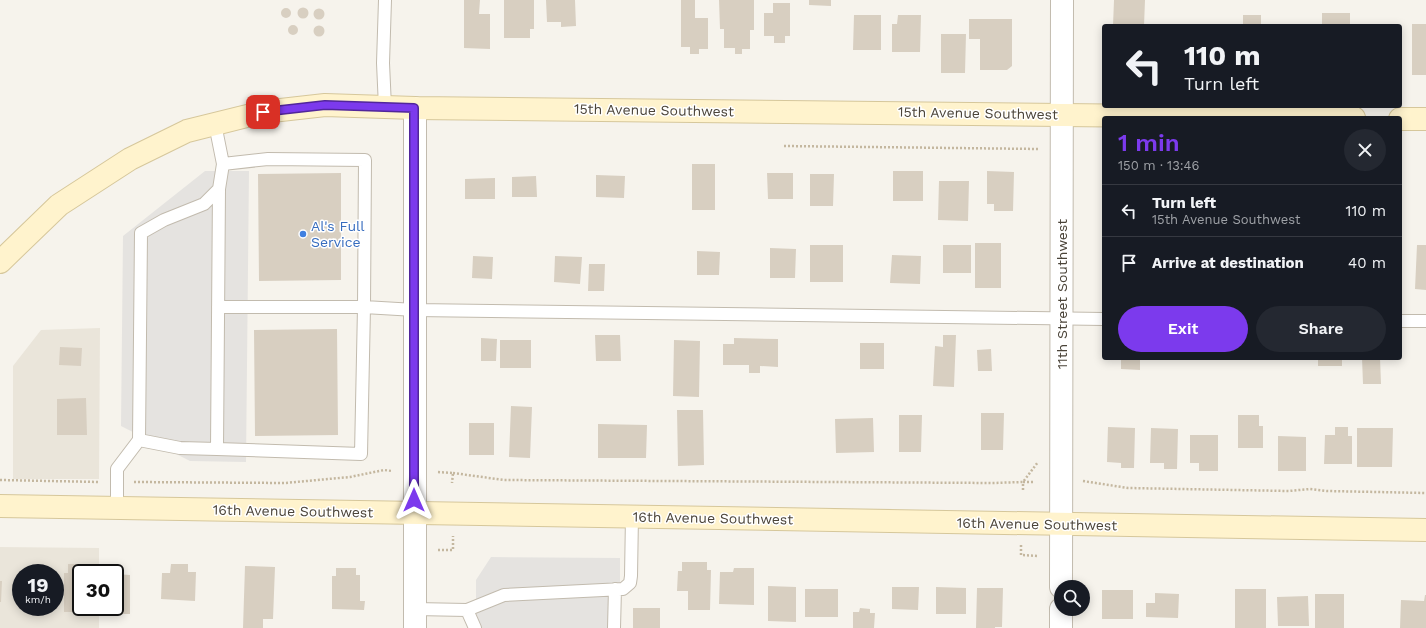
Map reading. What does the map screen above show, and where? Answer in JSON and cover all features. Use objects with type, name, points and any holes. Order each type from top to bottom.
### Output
[{"type":"main road","name":"15th Avenue Southwest","points":[[0,262],[59,205],[130,159],[187,131],[263,112],[325,105],[414,108],[1208,116]]},
{"type":"main road","points":[[1402,119],[1426,119]]},
{"type":"main road","name":"16th Avenue Southwest","points":[[0,506],[1426,530]]},
{"type":"street","name":"11th Street Southwest","points":[[1061,580],[1062,0]]},
{"type":"street","points":[[414,108],[414,619]]},
{"type":"street","points":[[1061,616],[1061,628]]},
{"type":"lane","points":[[385,0],[383,63],[385,107]]},
{"type":"lane","points":[[215,124],[223,164],[219,189],[217,449]]},
{"type":"lane","points":[[139,440],[180,448],[361,454],[365,160],[268,159],[223,164]]},
{"type":"lane","points":[[117,508],[116,469],[139,440],[141,232],[164,220],[204,204],[219,189]]},
{"type":"lane","points":[[218,307],[364,307],[414,310],[1102,319]]},
{"type":"lane","points":[[1402,321],[1426,321]]},
{"type":"lane","points":[[414,619],[467,610],[504,595],[623,589],[630,583],[631,576],[632,516]]},
{"type":"lane","points":[[614,628],[615,589]]},
{"type":"lane","points":[[467,610],[475,628]]},
{"type":"path","points":[[784,146],[1039,150]]},
{"type":"path","points":[[1023,490],[1023,482],[1038,462]]},
{"type":"path","points":[[0,480],[285,483],[350,477],[384,470],[394,471]]},
{"type":"path","points":[[435,472],[504,480],[1035,482]]},
{"type":"path","points":[[452,483],[453,473]]},
{"type":"path","points":[[1078,481],[1128,488],[1289,491],[1310,489],[1327,492],[1426,493]]},
{"type":"path","points":[[436,550],[453,550],[453,536]]},
{"type":"path","points":[[1020,544],[1021,555],[1038,556]]},
{"type":"shaded area","points":[[205,171],[249,171],[246,462],[190,461],[121,426],[123,236]]},
{"type":"shaded area","points":[[100,328],[99,479],[13,479],[13,366],[41,330]]},
{"type":"shaded area","points":[[0,547],[99,548],[99,564],[72,564],[72,616],[99,616],[99,628],[0,628]]},
{"type":"shaded area","points":[[491,557],[620,558],[620,628],[476,628],[476,580]]},
{"type":"building","points":[[464,0],[480,0],[479,14],[490,14],[490,49],[464,48]]},
{"type":"building","points":[[504,0],[534,0],[534,29],[530,29],[530,38],[504,38]]},
{"type":"building","points":[[546,0],[575,0],[576,26],[561,27],[561,22],[547,22]]},
{"type":"building","points":[[681,0],[695,0],[695,18],[708,18],[708,49],[699,49],[699,54],[690,54],[690,47],[681,47]]},
{"type":"building","points":[[719,0],[754,0],[754,30],[750,30],[750,49],[742,49],[742,54],[735,54],[735,48],[724,48],[724,29],[720,29]]},
{"type":"building","points":[[809,0],[831,0],[831,6],[809,5]]},
{"type":"building","points":[[1114,0],[1145,0],[1144,24],[1113,24]]},
{"type":"building","points":[[773,3],[790,3],[790,36],[785,36],[785,43],[774,43],[774,36],[764,36],[764,13],[773,13]]},
{"type":"building","points":[[284,8],[288,8],[290,9],[290,17],[284,18],[281,15],[281,11]]},
{"type":"building","points":[[301,8],[305,8],[307,9],[307,17],[301,18],[298,15],[298,11]]},
{"type":"building","points":[[317,9],[321,9],[323,10],[323,18],[317,19],[314,16],[314,12]]},
{"type":"building","points":[[1322,13],[1350,13],[1350,24],[1322,24]]},
{"type":"building","points":[[854,15],[881,15],[881,50],[853,50]]},
{"type":"building","points":[[898,15],[921,15],[920,52],[892,52],[892,24],[897,24]]},
{"type":"building","points":[[1243,15],[1261,15],[1261,24],[1243,24]]},
{"type":"building","points":[[969,19],[1012,19],[1012,66],[1007,70],[980,70],[980,39],[969,39]]},
{"type":"building","points":[[1412,24],[1426,24],[1426,75],[1412,75]]},
{"type":"building","points":[[291,25],[295,25],[297,26],[297,34],[291,35],[288,32],[288,28]]},
{"type":"building","points":[[317,26],[321,26],[323,27],[323,35],[317,36],[314,33],[314,29]]},
{"type":"building","points":[[941,34],[966,34],[965,73],[941,73]]},
{"type":"building","points":[[692,164],[715,164],[715,210],[692,210]]},
{"type":"building","points":[[893,171],[923,171],[923,201],[893,201]]},
{"type":"building","points":[[987,171],[1014,172],[1013,211],[994,211],[994,204],[987,204]]},
{"type":"building","points":[[341,173],[341,280],[259,281],[258,174]]},
{"type":"building","points":[[767,173],[793,173],[793,199],[768,199]]},
{"type":"building","points":[[810,174],[834,174],[833,206],[810,206]]},
{"type":"building","points":[[596,175],[625,176],[624,198],[596,197]]},
{"type":"building","points":[[536,176],[537,197],[512,197],[512,177]]},
{"type":"building","points":[[495,178],[495,199],[465,199],[465,179]]},
{"type":"building","points":[[939,181],[969,181],[968,221],[938,220]]},
{"type":"building","points":[[975,243],[1001,243],[1001,288],[975,288]]},
{"type":"building","points":[[810,245],[843,245],[843,282],[810,282]]},
{"type":"building","points":[[943,245],[971,245],[971,273],[943,273]]},
{"type":"building","points":[[1417,245],[1426,245],[1426,290],[1415,289]]},
{"type":"building","points":[[770,248],[796,249],[795,278],[770,278]]},
{"type":"building","points":[[697,251],[720,252],[719,275],[697,275]]},
{"type":"building","points":[[892,255],[921,256],[920,284],[890,283]]},
{"type":"building","points":[[473,256],[493,257],[492,279],[472,278]]},
{"type":"building","points":[[555,256],[582,257],[580,284],[554,282]]},
{"type":"building","points":[[589,264],[605,264],[604,291],[588,291]]},
{"type":"building","points":[[337,329],[338,435],[255,436],[254,330]]},
{"type":"building","points":[[595,335],[620,335],[621,361],[596,361]]},
{"type":"building","points":[[943,335],[956,335],[954,387],[933,386],[935,346],[943,347]]},
{"type":"building","points":[[481,338],[497,339],[496,361],[481,361]]},
{"type":"building","points":[[734,338],[778,339],[778,367],[760,366],[760,373],[749,373],[749,365],[723,365],[723,344],[734,344]]},
{"type":"building","points":[[500,340],[531,340],[531,368],[500,368]]},
{"type":"building","points":[[674,340],[700,341],[699,397],[673,396]]},
{"type":"building","points":[[860,343],[884,343],[884,369],[860,369]]},
{"type":"building","points":[[60,347],[82,348],[81,366],[59,365]]},
{"type":"building","points":[[991,349],[992,371],[978,371],[977,350]]},
{"type":"building","points":[[1121,360],[1140,360],[1140,370],[1121,369]]},
{"type":"building","points":[[1318,360],[1342,360],[1342,366],[1318,366]]},
{"type":"building","points":[[1362,360],[1380,360],[1381,384],[1363,384]]},
{"type":"building","points":[[86,398],[87,435],[57,435],[57,399]]},
{"type":"building","points":[[511,406],[532,407],[530,458],[509,457]]},
{"type":"building","points":[[677,410],[703,410],[704,465],[678,466]]},
{"type":"building","points":[[981,413],[1004,413],[1003,450],[981,450]]},
{"type":"building","points":[[899,415],[922,415],[921,452],[899,452]]},
{"type":"building","points":[[1238,415],[1259,415],[1259,426],[1263,426],[1263,448],[1238,448]]},
{"type":"building","points":[[873,418],[874,452],[836,453],[835,419]]},
{"type":"building","points":[[469,423],[494,423],[494,455],[469,455]]},
{"type":"building","points":[[598,424],[647,425],[646,458],[598,458]]},
{"type":"building","points":[[1108,427],[1135,428],[1134,468],[1121,468],[1121,463],[1107,462]]},
{"type":"building","points":[[1335,427],[1348,427],[1348,436],[1352,436],[1352,464],[1324,464],[1325,435],[1335,435]]},
{"type":"building","points":[[1151,428],[1178,429],[1177,469],[1164,469],[1164,463],[1150,463]]},
{"type":"building","points":[[1357,428],[1393,428],[1392,467],[1357,467]]},
{"type":"building","points":[[1190,435],[1218,435],[1218,471],[1199,471],[1199,463],[1190,463]]},
{"type":"building","points":[[1278,436],[1306,437],[1306,471],[1278,471]]},
{"type":"building","points":[[682,562],[707,562],[707,570],[711,570],[710,610],[688,610],[688,591],[677,591],[678,571],[682,571]]},
{"type":"building","points":[[68,564],[72,564],[72,612],[64,612],[64,573],[68,573]]},
{"type":"building","points":[[171,564],[188,564],[188,572],[196,572],[195,601],[161,599],[162,573],[170,573]]},
{"type":"building","points":[[245,566],[275,567],[273,619],[263,619],[263,628],[243,628]]},
{"type":"building","points":[[336,568],[356,568],[356,575],[360,575],[360,601],[365,601],[364,610],[332,609],[332,576],[336,576]]},
{"type":"building","points":[[734,568],[754,568],[754,605],[719,604],[720,572],[733,572]]},
{"type":"building","points":[[124,575],[130,575],[130,614],[124,614]]},
{"type":"building","points":[[0,581],[2,581],[1,602],[0,602]]},
{"type":"building","points":[[768,586],[796,587],[796,622],[768,621]]},
{"type":"building","points":[[892,587],[919,587],[918,610],[892,609]]},
{"type":"building","points":[[936,587],[966,588],[966,614],[936,614]]},
{"type":"building","points":[[977,588],[1003,588],[1002,627],[976,628]]},
{"type":"building","points":[[805,589],[838,589],[838,617],[805,617]]},
{"type":"building","points":[[1235,589],[1266,589],[1266,628],[1235,628]]},
{"type":"building","points":[[1102,590],[1133,590],[1133,619],[1102,619]]},
{"type":"building","points":[[1155,593],[1179,594],[1178,618],[1146,617],[1146,603],[1155,603]]},
{"type":"building","points":[[1315,594],[1344,594],[1344,628],[1315,628]]},
{"type":"building","points":[[1425,595],[1426,628],[1400,628],[1401,600],[1424,601]]},
{"type":"building","points":[[1308,596],[1309,626],[1278,626],[1277,597]]},
{"type":"building","points":[[633,608],[660,608],[660,628],[633,628]]},
{"type":"building","points":[[860,608],[870,609],[870,613],[875,613],[874,628],[853,628],[853,612],[859,612]]},
{"type":"place","name":"Al's Full Service","points":[[303,234]]},
{"type":"route","points":[[263,112],[325,105],[414,108],[414,500]]}]
